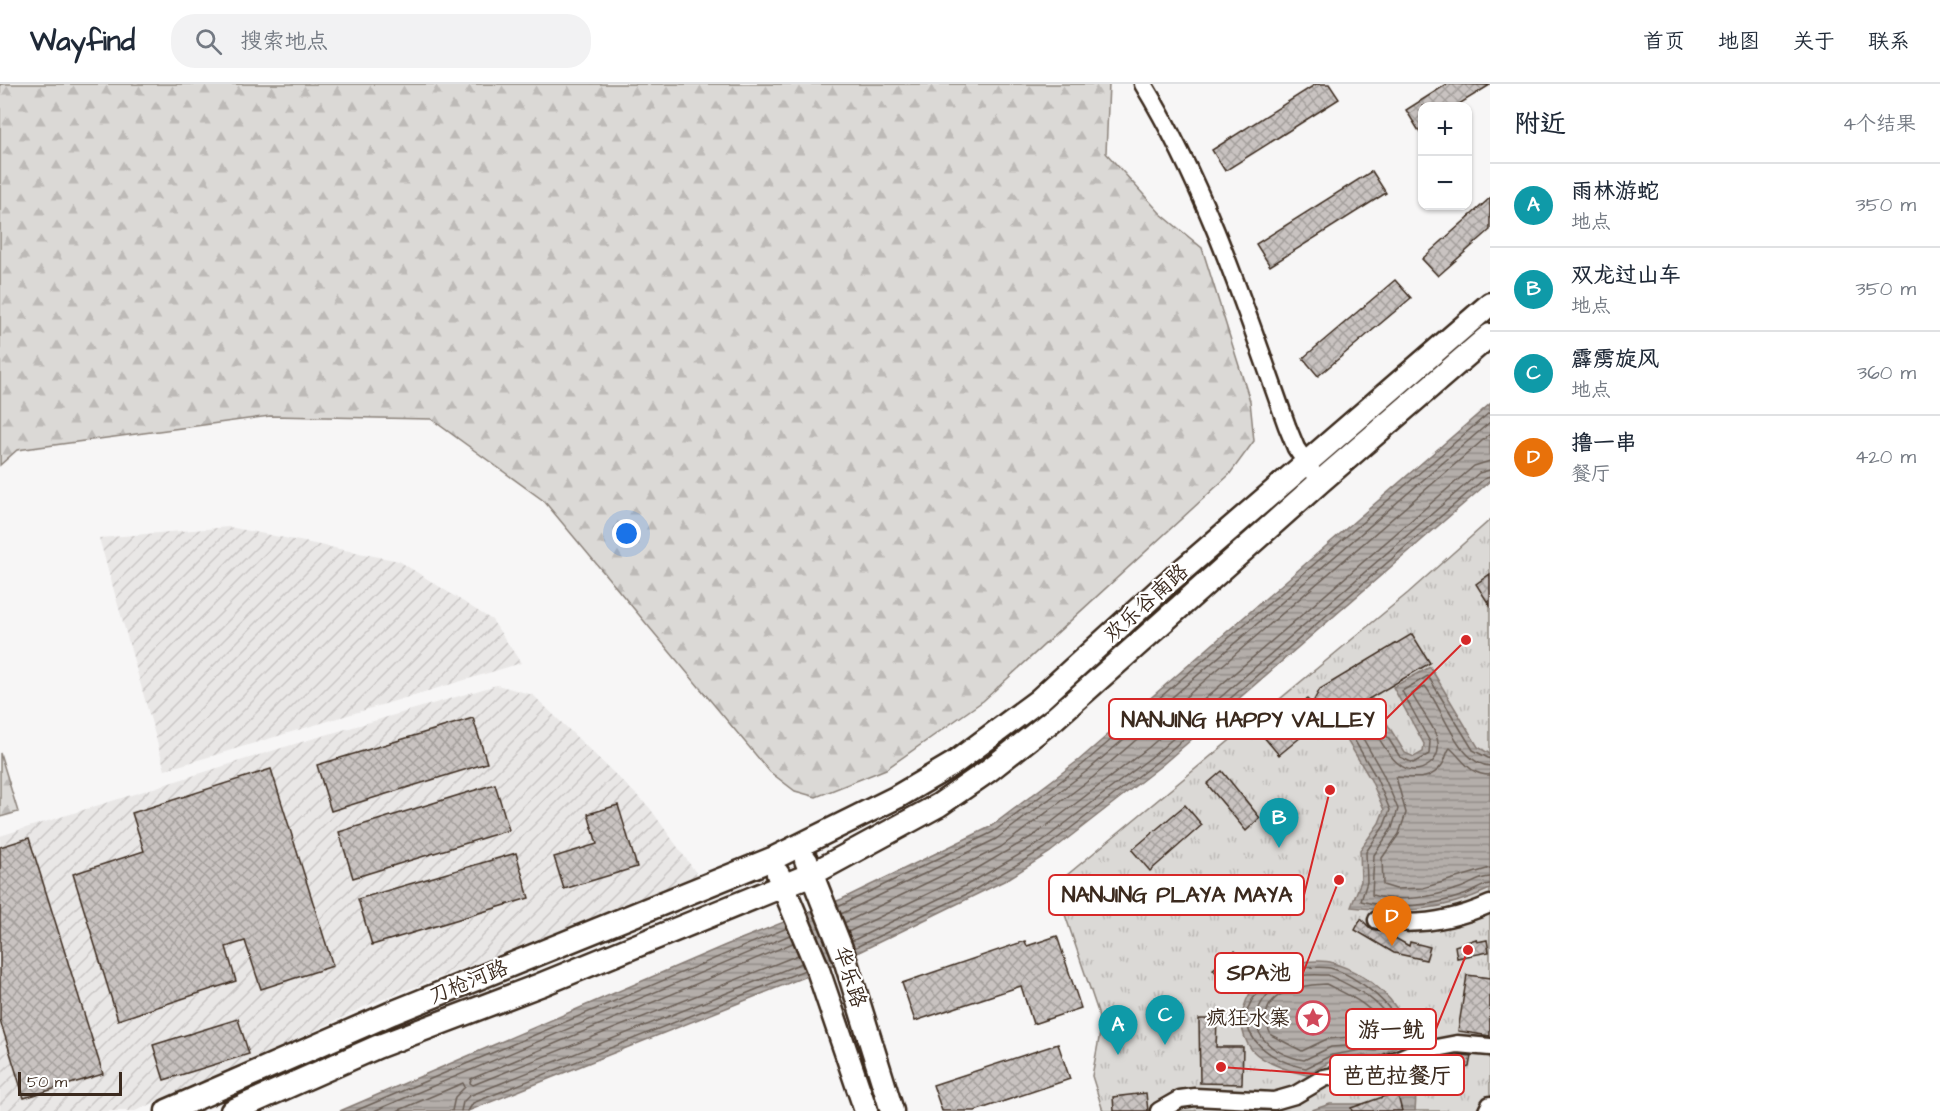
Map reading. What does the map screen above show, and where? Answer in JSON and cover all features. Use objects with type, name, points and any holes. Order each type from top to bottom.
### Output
[{"type":"street","points":[[1143,84],[1173,134],[1200,190],[1220,237],[1287,426],[1314,473]]},
{"type":"street","name":"欢乐谷南路","points":[[783,886],[812,874],[939,805],[988,771],[1054,719],[1314,473],[1413,372],[1490,304]]},
{"type":"street","name":"欢乐谷南路","points":[[772,859],[897,797],[953,764],[1039,700],[1164,586],[1427,391],[1490,335]]},
{"type":"street","points":[[1413,372],[1406,384],[1409,391],[1413,394],[1427,391]]},
{"type":"street","name":"华乐路","points":[[800,846],[844,956],[892,1111]]},
{"type":"street","name":"华乐路","points":[[772,859],[797,914],[866,1111]]},
{"type":"street","name":"刀枪河路","points":[[167,1111],[381,1017],[772,859]]},
{"type":"street","name":"刀枪河路","points":[[232,1111],[377,1047],[783,886]]},
{"type":"street","points":[[660,904],[678,913],[678,922],[672,931]]},
{"type":"street","points":[[1377,920],[1400,924],[1431,922],[1472,912],[1490,904]]},
{"type":"street","points":[[1159,1111],[1180,1099],[1195,1097],[1274,1106],[1324,1078],[1382,1066],[1415,1052],[1457,1044],[1490,1047]]},
{"type":"street","points":[[1487,1111],[1490,1105]]},
{"type":"shaded area","points":[[229,527],[399,561],[492,620],[521,663],[165,770],[99,538]]},
{"type":"shaded area","points":[[497,685],[533,695],[649,807],[699,877],[368,1005],[254,1060],[135,1111],[0,1111],[0,836],[288,746]]},
{"type":"green space","points":[[0,84],[1109,84],[1106,153],[1161,214],[1202,248],[1250,401],[1254,441],[1229,475],[983,701],[886,769],[816,797],[795,791],[770,772],[544,501],[431,419],[270,416],[17,450],[0,465]]},
{"type":"green space","points":[[1490,520],[1490,1111],[1103,1111],[1092,1076],[1100,1033],[1098,1012],[1055,885],[1408,593]]},
{"type":"green space","points":[[0,753],[18,812],[0,817]]},
{"type":"water","points":[[1490,404],[1490,481],[1162,765],[1049,853],[1006,880],[824,969],[468,1111],[340,1111],[726,945],[842,899],[990,827],[1079,760]]},
{"type":"water","points":[[1430,667],[1478,747],[1490,754],[1490,889],[1455,902],[1422,909],[1388,910],[1351,907],[1361,881],[1360,850],[1379,823],[1384,810],[1371,780],[1336,722],[1372,699],[1405,753],[1414,757],[1423,752],[1424,744],[1393,687]]},
{"type":"water","points":[[1296,962],[1329,962],[1359,974],[1371,982],[1382,991],[1400,1013],[1408,1040],[1376,1058],[1363,1056],[1333,1060],[1307,1075],[1278,1066],[1257,1055],[1246,1041],[1243,1031],[1243,1010],[1246,1001],[1251,991],[1266,976]]},
{"type":"water","points":[[1406,1081],[1414,1090],[1415,1111],[1309,1111],[1330,1104],[1364,1104],[1393,1096],[1400,1084]]},
{"type":"building","points":[[1316,84],[1329,84],[1339,99],[1225,171],[1212,150]]},
{"type":"building","points":[[1447,84],[1490,85],[1462,102],[1419,102]]},
{"type":"building","points":[[1418,102],[1418,130],[1406,110]]},
{"type":"building","points":[[1372,171],[1386,193],[1270,266],[1256,244]]},
{"type":"building","points":[[1490,198],[1490,230],[1438,276],[1422,259]]},
{"type":"building","points":[[1395,280],[1411,298],[1318,376],[1303,358]]},
{"type":"building","points":[[1490,574],[1490,606],[1476,584]]},
{"type":"building","points":[[1412,634],[1430,663],[1333,720],[1329,714],[1279,755],[1263,736],[1307,699],[1312,704],[1320,689]]},
{"type":"building","points":[[473,718],[487,763],[331,811],[317,765]]},
{"type":"building","points":[[271,769],[333,966],[261,989],[245,941],[226,947],[236,981],[118,1020],[73,874],[144,851],[132,813]]},
{"type":"building","points":[[1222,771],[1260,818],[1246,831],[1207,784]]},
{"type":"building","points":[[495,784],[509,830],[353,878],[339,832]]},
{"type":"building","points":[[618,805],[637,867],[564,889],[554,857],[597,844],[588,814]]},
{"type":"building","points":[[1185,805],[1202,825],[1150,871],[1132,850]]},
{"type":"building","points":[[29,838],[103,1074],[24,1098],[0,1020],[0,847]]},
{"type":"building","points":[[516,853],[529,898],[372,945],[358,899]]},
{"type":"building","points":[[1361,919],[1371,929],[1383,931],[1409,946],[1410,942],[1430,947],[1426,960],[1394,953],[1355,930]]},
{"type":"building","points":[[1057,936],[1081,1008],[1033,1024],[1021,986],[915,1021],[902,983],[1025,941],[1027,946]]},
{"type":"building","points":[[1476,939],[1477,942],[1487,940],[1489,952],[1457,958],[1455,946]]},
{"type":"building","points":[[1235,951],[1244,963],[1222,980],[1213,969]]},
{"type":"building","points":[[1467,975],[1490,978],[1490,1036],[1458,1031]]},
{"type":"building","points":[[238,1019],[249,1054],[164,1080],[153,1045]]},
{"type":"building","points":[[1199,1019],[1217,1019],[1216,1047],[1243,1047],[1242,1084],[1200,1083]]},
{"type":"building","points":[[1058,1044],[1070,1079],[975,1111],[942,1111],[933,1085]]},
{"type":"building","points":[[1461,1055],[1471,1056],[1469,1067],[1456,1071],[1448,1080],[1439,1083],[1433,1077],[1430,1071],[1434,1059]]},
{"type":"building","points":[[1397,1092],[1402,1111],[1352,1111],[1351,1108]]},
{"type":"building","points":[[1146,1093],[1148,1111],[1114,1111],[1113,1097]]},
{"type":"place","name":"NANJING HAPPY VALLEY","points":[[1466,640]]},
{"type":"place","name":"NANJING PLAYA MAYA","points":[[1330,790]]},
{"type":"place","name":"双龙过山车","points":[[1279,848]]},
{"type":"place","name":"SPA池","points":[[1339,880]]},
{"type":"place","name":"撸一串","points":[[1392,946]]},
{"type":"place","name":"游一鱿","points":[[1468,950]]},
{"type":"place","name":"疯狂水寨","points":[[1313,1018]]},
{"type":"place","name":"霹雳旋风","points":[[1165,1045]]},
{"type":"place","name":"雨林游蛇","points":[[1118,1055]]},
{"type":"place","name":"芭芭拉餐厅","points":[[1221,1067]]}]
